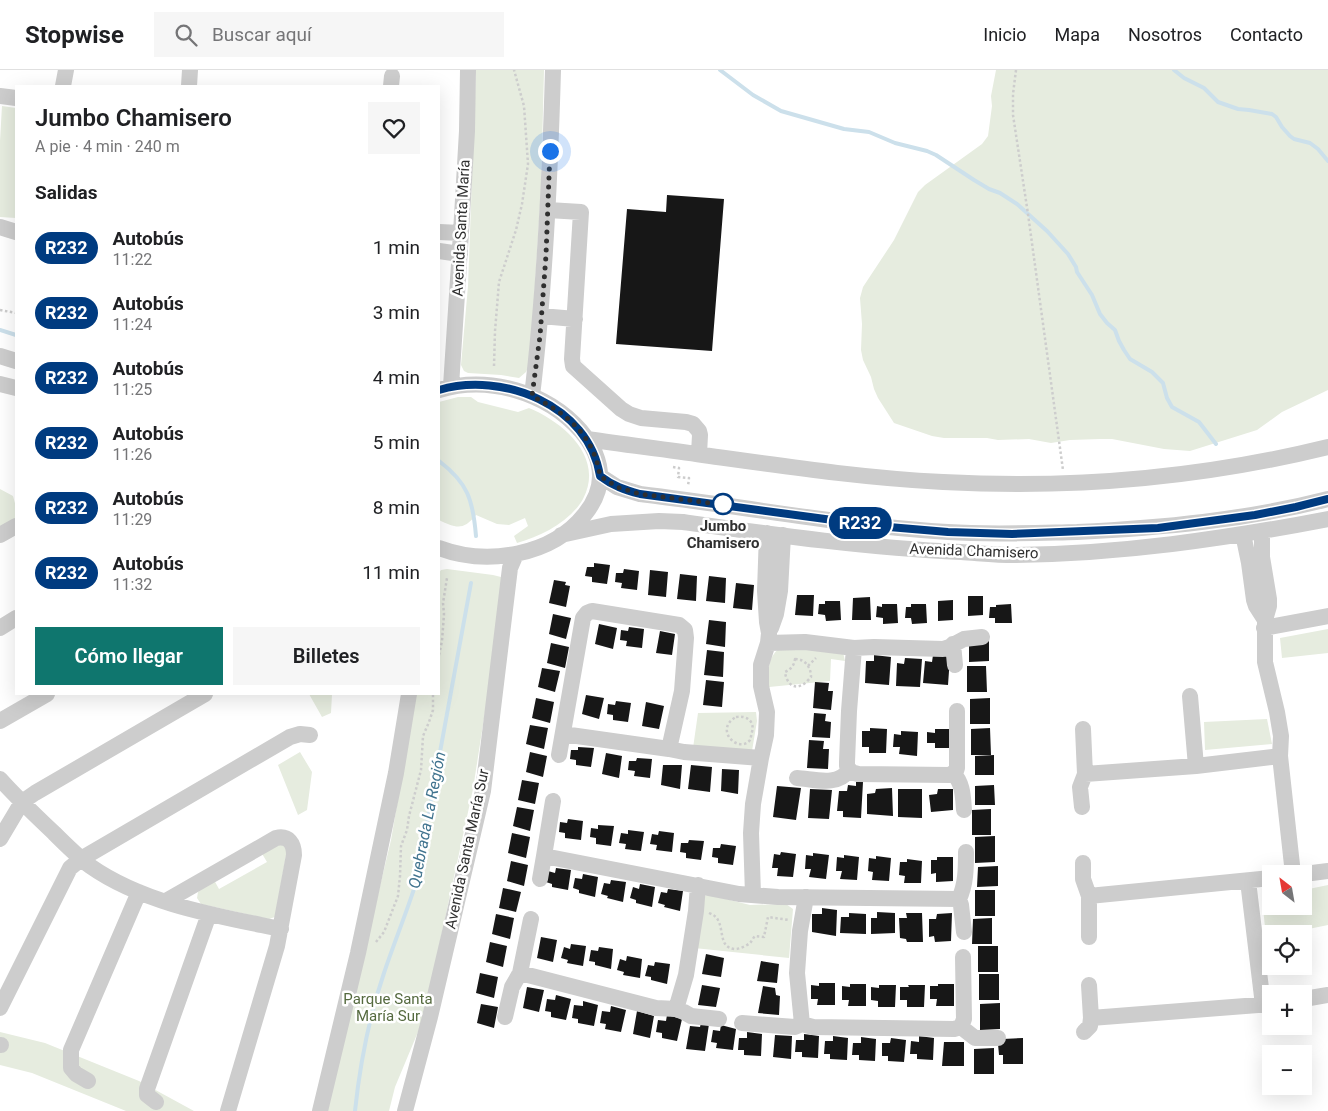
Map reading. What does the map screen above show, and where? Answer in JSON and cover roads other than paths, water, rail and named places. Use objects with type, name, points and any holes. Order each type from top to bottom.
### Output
[{"type":"street","points":[[63,85],[66,70]]},
{"type":"street","points":[[189,85],[190,70]]},
{"type":"street","name":"Avenida Santa María","points":[[445,388],[460,254],[467,131],[468,70]]},
{"type":"street","points":[[532,396],[546,255],[553,70]]},
{"type":"street","points":[[0,96],[15,98]]},
{"type":"street","points":[[548,210],[582,212],[573,366],[629,414],[640,418],[693,424],[699,430],[699,454]]},
{"type":"street","points":[[0,227],[15,232]]},
{"type":"street","points":[[440,232],[461,233]]},
{"type":"street","points":[[440,251],[460,254]]},
{"type":"street","points":[[541,316],[575,319]]},
{"type":"street","points":[[0,356],[15,361]]},
{"type":"street","points":[[0,384],[15,388]]},
{"type":"street","points":[[440,548],[455,553],[494,557],[534,550],[572,527],[589,510],[597,494],[600,476],[597,459],[587,439],[560,411],[532,396],[506,388],[470,384],[445,388]]},
{"type":"street","points":[[587,439],[891,479],[1055,484],[1195,472],[1278,458],[1328,447]]},
{"type":"street","name":"Avenida Chamisero","points":[[600,476],[617,487],[640,494],[877,526],[948,532],[1012,534],[1158,528],[1255,515],[1328,499]]},
{"type":"street","name":"Avenida Chamisero","points":[[561,535],[611,524],[659,520],[874,547],[1013,555],[1147,548],[1328,519]]},
{"type":"street","points":[[0,535],[15,527]]},
{"type":"street","points":[[1262,531],[1262,557],[1269,599],[1264,624],[1265,662],[1277,712],[1292,865]]},
{"type":"street","points":[[753,895],[751,833],[753,804],[766,735],[767,712],[762,686],[761,665],[768,638],[765,591],[775,534]]},
{"type":"street","points":[[1243,534],[1254,600],[1264,624]]},
{"type":"street","name":"Avenida Santa María Sur","points":[[405,1111],[430,1017],[483,791],[510,568],[516,554]]},
{"type":"street","points":[[559,755],[583,618],[592,611],[680,626],[685,630],[682,691],[669,749]]},
{"type":"street","points":[[1264,624],[1328,616]]},
{"type":"street","points":[[0,628],[15,619]]},
{"type":"street","points":[[768,638],[854,648],[943,649],[964,639],[982,637]]},
{"type":"street","points":[[953,644],[955,665]]},
{"type":"street","points":[[854,648],[848,711],[846,762],[851,772],[858,774],[947,776],[953,773],[957,768],[958,762],[957,711]]},
{"type":"street","points":[[0,721],[45,695]]},
{"type":"street","points":[[0,839],[22,802],[35,792],[204,695]]},
{"type":"street","points":[[320,1111],[358,953],[396,773],[409,695]]},
{"type":"street","points":[[1190,696],[1196,766]]},
{"type":"street","points":[[1082,729],[1085,774],[1080,787],[1082,807]]},
{"type":"street","points":[[0,1008],[70,868],[81,858],[290,737],[300,734],[310,735]]},
{"type":"street","points":[[563,734],[684,752],[761,758]]},
{"type":"street","points":[[1085,774],[1196,766],[1280,756]]},
{"type":"street","points":[[797,778],[833,781],[842,777],[849,770]]},
{"type":"street","points":[[953,773],[961,784],[964,810]]},
{"type":"street","points":[[0,779],[81,858],[103,874],[139,892],[166,901],[209,914],[281,929]]},
{"type":"street","points":[[540,879],[553,801]]},
{"type":"street","points":[[166,901],[274,839],[285,837],[293,844],[294,853],[277,946],[228,1111]]},
{"type":"street","points":[[964,932],[959,899],[965,880],[966,852]]},
{"type":"street","points":[[544,856],[739,894],[778,897],[959,899]]},
{"type":"street","points":[[1083,863],[1083,879],[1089,896],[1089,937]]},
{"type":"street","points":[[1312,873],[1328,871]]},
{"type":"street","points":[[1089,896],[1262,879]]},
{"type":"street","points":[[1248,881],[1264,985]]},
{"type":"street","points":[[676,1009],[686,975],[698,885]]},
{"type":"street","points":[[88,1081],[76,1074],[71,1068],[71,1050],[139,892]]},
{"type":"street","points":[[802,1024],[797,973],[806,897]]},
{"type":"street","points":[[156,1102],[147,1095],[147,1089],[209,914]]},
{"type":"street","points":[[505,1017],[512,987],[520,973],[531,919]]},
{"type":"street","points":[[962,1027],[964,1019],[963,957]]},
{"type":"street","points":[[520,973],[656,1008],[676,1009],[691,1016],[719,1019]]},
{"type":"street","points":[[1088,985],[1088,1025],[1262,1005]]},
{"type":"street","points":[[1312,998],[1328,996]]},
{"type":"street","points":[[742,1023],[795,1027],[802,1024],[813,1027],[954,1029],[962,1027]]},
{"type":"street","points":[[962,1027],[975,1038],[998,1038]]},
{"type":"waterway","points":[[720,70],[753,95],[781,111],[844,129],[869,132],[895,143],[927,151],[1017,204],[1047,231],[1068,254],[1092,295],[1100,314],[1115,330],[1119,341],[1130,359],[1152,372],[1163,383],[1167,398],[1172,407],[1199,422],[1216,444]]},
{"type":"waterway","points":[[1174,70],[1184,78],[1204,88],[1218,102],[1238,109],[1272,114],[1290,136],[1294,139],[1310,143],[1328,161]]},
{"type":"waterway","name":"Quebrada La Región","points":[[0,330],[15,335]]},
{"type":"waterway","name":"Quebrada La Región","points":[[440,462],[457,477],[467,493],[471,502],[476,536]]},
{"type":"waterway","name":"Quebrada La Región","points":[[355,1111],[362,1058],[374,1007],[416,883],[471,583]]},
{"type":"place","name":"Jumbo Chamisero","points":[[723,504]]},
{"type":"park label","name":"Parque Santa María Sur","points":[[388,1008]]}]
